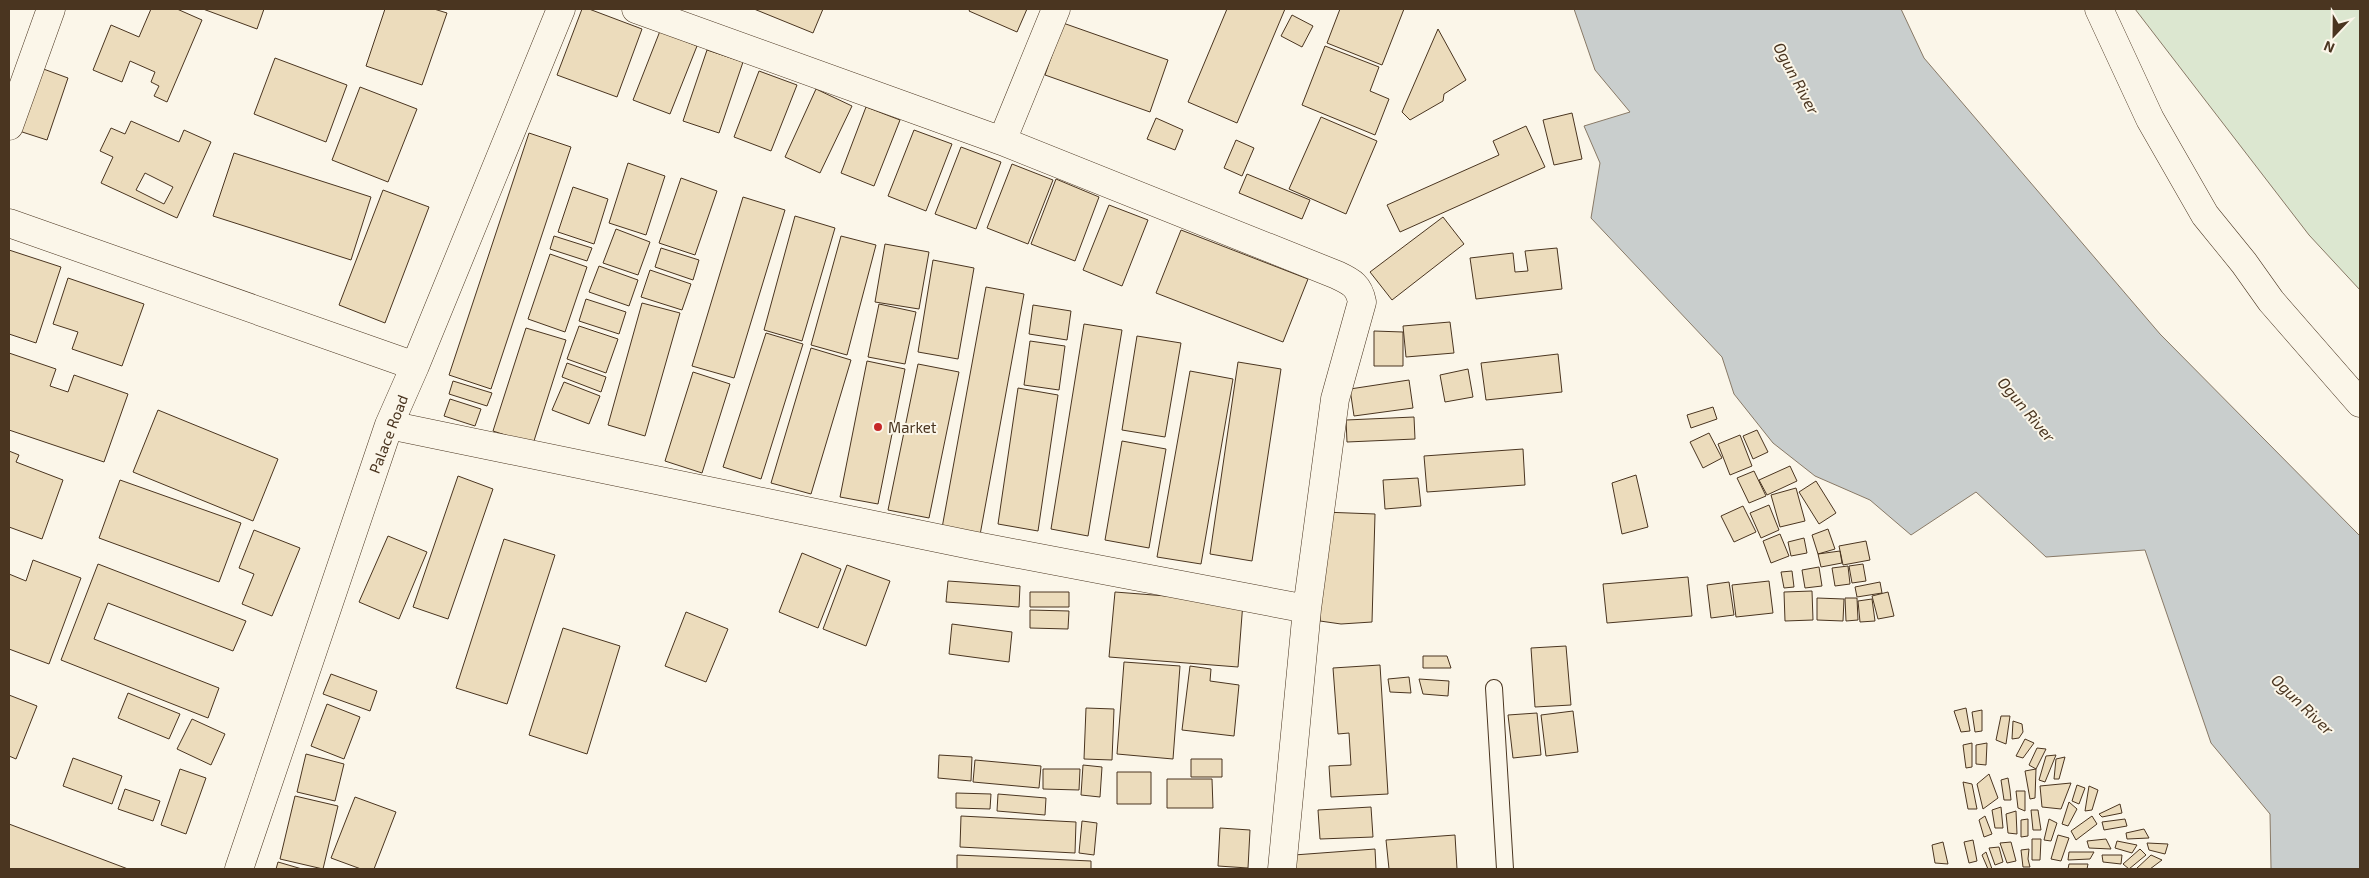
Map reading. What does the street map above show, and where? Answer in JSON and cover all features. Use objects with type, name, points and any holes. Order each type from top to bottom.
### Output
[{"type":"street","points":[[9,126],[51,9]]},
{"type":"street","name":"Palace Road","points":[[239,869],[389,425],[561,9]]},
{"type":"street","points":[[636,9],[1002,141],[1337,275],[1352,282],[1360,290],[1362,302],[1335,400],[1307,609],[1282,869]]},
{"type":"street","points":[[1002,141],[1056,9]]},
{"type":"street","points":[[2099,9],[2150,119],[2205,215],[2244,263],[2270,301],[2360,403]]},
{"type":"street","points":[[9,223],[415,366]]},
{"type":"street","points":[[389,425],[970,545],[1307,609]]},
{"type":"lane","points":[[1494,688],[1505,869]]},
{"type":"green space","points":[[2135,9],[2360,9],[2360,290],[2309,235]]},
{"type":"water","name":"Ogun River","points":[[1574,9],[1901,9],[1924,58],[2160,334],[2360,536],[2360,869],[2271,868],[2270,814],[2211,743],[2145,550],[2046,557],[1976,492],[1911,535],[1870,500],[1815,476],[1773,443],[1734,394],[1722,357],[1591,218],[1600,163],[1584,126],[1630,112],[1595,70]]},
{"type":"building","points":[[151,9],[177,9],[202,20],[167,102],[154,96],[159,86],[151,82],[155,72],[130,61],[122,82],[93,70],[111,25],[139,37]]},
{"type":"building","points":[[203,9],[264,9],[257,29]]},
{"type":"building","points":[[385,9],[434,9],[447,13],[422,85],[366,66]]},
{"type":"building","points":[[582,9],[589,9],[642,29],[617,97],[557,75]]},
{"type":"building","points":[[754,9],[823,9],[813,33]]},
{"type":"building","points":[[970,9],[1027,9],[1017,32],[969,11]]},
{"type":"building","points":[[1227,9],[1285,9],[1237,123],[1188,102]]},
{"type":"building","points":[[1340,9],[1404,9],[1382,65],[1327,43]]},
{"type":"building","points":[[1292,15],[1313,26],[1302,47],[1281,36]]},
{"type":"building","points":[[1063,23],[1168,60],[1150,112],[1045,75]]},
{"type":"building","points":[[1438,29],[1466,80],[1444,94],[1443,101],[1410,120],[1402,112]]},
{"type":"building","points":[[660,31],[697,46],[670,114],[633,100]]},
{"type":"building","points":[[1325,46],[1379,67],[1370,91],[1389,99],[1375,135],[1302,105]]},
{"type":"building","points":[[707,50],[743,62],[719,133],[683,121]]},
{"type":"building","points":[[275,58],[347,85],[326,142],[254,114]]},
{"type":"building","points":[[38,67],[68,78],[47,140],[16,130]]},
{"type":"building","points":[[759,71],[797,85],[771,151],[734,137]]},
{"type":"building","points":[[360,87],[417,109],[388,182],[332,160]]},
{"type":"building","points":[[816,89],[852,106],[820,173],[785,157]]},
{"type":"building","points":[[866,107],[900,120],[874,186],[841,173]]},
{"type":"building","points":[[1572,113],[1582,159],[1554,165],[1543,120]]},
{"type":"building","points":[[1321,117],[1377,141],[1346,214],[1289,189]]},
{"type":"building","points":[[1156,118],[1183,130],[1175,150],[1147,139]]},
{"type":"building","points":[[131,121],[179,142],[184,130],[211,142],[177,218],[101,183],[113,157],[100,151],[111,128],[125,134]],"holes":[[[145,173],[173,187],[164,204],[136,190]]]},
{"type":"building","points":[[1526,126],[1545,167],[1400,232],[1387,205],[1499,155],[1493,141]]},
{"type":"building","points":[[914,130],[952,144],[926,211],[888,196]]},
{"type":"building","points":[[529,133],[571,147],[491,389],[449,375]]},
{"type":"building","points":[[1236,140],[1254,148],[1242,176],[1224,168]]},
{"type":"building","points":[[961,147],[1001,162],[976,229],[935,214]]},
{"type":"building","points":[[234,153],[371,197],[351,260],[213,216]]},
{"type":"building","points":[[628,163],[665,176],[646,235],[609,223]]},
{"type":"building","points":[[1012,164],[1053,180],[1028,244],[987,228]]},
{"type":"building","points":[[1247,174],[1310,200],[1302,219],[1239,193]]},
{"type":"building","points":[[681,178],[717,191],[695,255],[659,243]]},
{"type":"building","points":[[1056,179],[1099,197],[1075,261],[1031,244]]},
{"type":"building","points":[[573,187],[608,199],[594,244],[558,232]]},
{"type":"building","points":[[383,190],[429,207],[385,323],[339,305]]},
{"type":"building","points":[[743,197],[785,210],[734,378],[692,366]]},
{"type":"building","points":[[1109,205],[1148,220],[1122,286],[1083,270]]},
{"type":"building","points":[[795,216],[835,228],[802,341],[764,330]]},
{"type":"building","points":[[1443,217],[1464,244],[1392,300],[1370,272]]},
{"type":"building","points":[[616,229],[650,242],[638,275],[603,263]]},
{"type":"building","points":[[1181,230],[1308,279],[1283,342],[1156,293]]},
{"type":"building","points":[[554,236],[592,248],[587,261],[550,249]]},
{"type":"building","points":[[841,236],[876,245],[847,355],[811,345]]},
{"type":"building","points":[[885,244],[929,252],[919,309],[875,302]]},
{"type":"building","points":[[661,248],[699,260],[693,280],[655,267]]},
{"type":"building","points":[[1557,248],[1562,289],[1476,299],[1470,258],[1513,253],[1515,272],[1528,271],[1525,251]]},
{"type":"building","points":[[9,250],[61,267],[36,343],[9,334]]},
{"type":"building","points":[[550,254],[587,267],[565,332],[528,319]]},
{"type":"building","points":[[933,260],[974,268],[958,359],[918,352]]},
{"type":"building","points":[[599,266],[638,280],[629,306],[589,292]]},
{"type":"building","points":[[650,270],[691,284],[682,310],[641,297]]},
{"type":"building","points":[[68,278],[144,304],[122,366],[72,349],[78,332],[53,324]]},
{"type":"building","points":[[986,287],[1024,294],[980,535],[942,528]]},
{"type":"building","points":[[586,299],[626,312],[619,334],[579,321]]},
{"type":"building","points":[[642,303],[680,313],[645,436],[608,425]]},
{"type":"building","points":[[879,304],[916,312],[905,364],[868,357]]},
{"type":"building","points":[[1033,305],[1071,311],[1067,340],[1029,334]]},
{"type":"building","points":[[1450,322],[1454,353],[1406,357],[1403,326]]},
{"type":"building","points":[[1084,324],[1122,330],[1088,536],[1051,529]]},
{"type":"building","points":[[579,326],[618,339],[606,373],[567,359]]},
{"type":"building","points":[[526,328],[566,340],[533,444],[493,431]]},
{"type":"building","points":[[1374,331],[1403,332],[1403,366],[1374,366]]},
{"type":"building","points":[[766,333],[803,344],[761,479],[723,467]]},
{"type":"building","points":[[1137,336],[1181,343],[1165,437],[1122,430]]},
{"type":"building","points":[[1030,341],[1065,346],[1059,390],[1024,385]]},
{"type":"building","points":[[811,348],[851,360],[811,494],[771,483]]},
{"type":"building","points":[[9,353],[56,369],[50,386],[68,392],[74,375],[128,394],[104,462],[9,430]]},
{"type":"building","points":[[1558,354],[1562,392],[1486,400],[1481,363]]},
{"type":"building","points":[[867,361],[905,369],[878,504],[840,497]]},
{"type":"building","points":[[1238,362],[1281,369],[1252,561],[1210,554]]},
{"type":"building","points":[[567,363],[606,377],[601,392],[562,377]]},
{"type":"building","points":[[918,364],[959,372],[929,518],[888,510]]},
{"type":"building","points":[[1468,369],[1473,397],[1445,402],[1440,375]]},
{"type":"building","points":[[1190,371],[1233,379],[1201,564],[1157,557]]},
{"type":"building","points":[[693,372],[730,384],[702,473],[665,461]]},
{"type":"building","points":[[1409,380],[1413,408],[1354,416],[1350,389]]},
{"type":"building","points":[[453,381],[492,393],[487,406],[449,394]]},
{"type":"building","points":[[564,382],[600,396],[589,424],[552,410]]},
{"type":"building","points":[[1018,388],[1058,395],[1038,531],[998,524]]},
{"type":"building","points":[[450,399],[481,409],[475,426],[444,416]]},
{"type":"building","points":[[1713,407],[1717,419],[1691,428],[1687,415]]},
{"type":"building","points":[[158,410],[278,459],[253,521],[133,472]]},
{"type":"building","points":[[1414,417],[1415,439],[1347,442],[1346,420]]},
{"type":"building","points":[[1757,430],[1768,452],[1753,459],[1743,436]]},
{"type":"building","points":[[1709,433],[1722,458],[1703,468],[1690,442]]},
{"type":"building","points":[[1740,435],[1752,466],[1730,475],[1718,444]]},
{"type":"building","points":[[1122,441],[1166,449],[1149,548],[1105,540]]},
{"type":"building","points":[[1523,449],[1525,485],[1427,492],[1424,456]]},
{"type":"building","points":[[9,451],[19,455],[16,462],[63,480],[42,539],[9,527]]},
{"type":"building","points":[[1790,466],[1797,481],[1767,495],[1759,480]]},
{"type":"building","points":[[1754,471],[1766,496],[1749,503],[1737,478]]},
{"type":"building","points":[[1636,475],[1648,527],[1622,534],[1612,483]]},
{"type":"building","points":[[458,476],[493,489],[448,619],[413,607]]},
{"type":"building","points":[[1418,478],[1421,506],[1385,509],[1383,480]]},
{"type":"building","points":[[120,480],[241,523],[219,582],[99,538]]},
{"type":"building","points":[[1816,481],[1836,513],[1819,524],[1799,492]]},
{"type":"building","points":[[1796,488],[1805,521],[1780,527],[1771,495]]},
{"type":"building","points":[[1769,505],[1779,530],[1761,538],[1750,513]]},
{"type":"building","points":[[1743,506],[1756,532],[1734,542],[1721,516]]},
{"type":"building","points":[[1323,512],[1375,514],[1372,622],[1341,624],[1320,621]]},
{"type":"building","points":[[1828,529],[1835,549],[1818,554],[1812,535]]},
{"type":"building","points":[[254,530],[300,548],[272,616],[242,604],[254,574],[239,568]]},
{"type":"building","points":[[1780,534],[1789,556],[1771,563],[1763,541]]},
{"type":"building","points":[[388,536],[427,552],[399,619],[359,602]]},
{"type":"building","points":[[1804,538],[1807,553],[1791,556],[1788,542]]},
{"type":"building","points":[[504,539],[555,555],[507,704],[456,688]]},
{"type":"building","points":[[1866,541],[1870,560],[1843,565],[1839,546]]},
{"type":"building","points":[[1840,551],[1842,563],[1821,567],[1818,554]]},
{"type":"building","points":[[802,553],[841,569],[818,628],[779,612]]},
{"type":"building","points":[[33,560],[81,578],[49,664],[9,649],[9,574],[26,581]]},
{"type":"building","points":[[98,564],[246,621],[233,651],[108,603],[94,639],[219,688],[208,718],[61,660]]},
{"type":"building","points":[[1863,564],[1866,581],[1852,583],[1849,566]]},
{"type":"building","points":[[847,565],[890,581],[866,646],[823,629]]},
{"type":"building","points":[[1848,566],[1850,584],[1835,586],[1832,568]]},
{"type":"building","points":[[1819,567],[1822,586],[1805,588],[1802,570]]},
{"type":"building","points":[[1792,571],[1794,587],[1784,588],[1781,572]]},
{"type":"building","points":[[1688,577],[1692,616],[1607,623],[1603,584]]},
{"type":"building","points":[[948,581],[1020,586],[1019,607],[946,602]]},
{"type":"building","points":[[1769,581],[1773,613],[1736,617],[1732,585]]},
{"type":"building","points":[[1729,582],[1734,615],[1711,618],[1707,585]]},
{"type":"building","points":[[1880,582],[1882,593],[1857,597],[1855,587]]},
{"type":"building","points":[[1812,591],[1813,620],[1785,621],[1784,592]]},
{"type":"building","points":[[1030,592],[1069,592],[1069,607],[1030,607]]},
{"type":"building","points":[[1115,592],[1243,602],[1238,667],[1109,657]]},
{"type":"building","points":[[1888,592],[1894,616],[1878,619],[1872,596]]},
{"type":"building","points":[[1817,598],[1844,599],[1843,621],[1817,620]]},
{"type":"building","points":[[1845,598],[1857,598],[1858,620],[1846,621]]},
{"type":"building","points":[[1872,599],[1875,621],[1860,622],[1858,601]]},
{"type":"building","points":[[1030,610],[1069,611],[1068,629],[1030,628]]},
{"type":"building","points":[[686,612],[728,629],[706,682],[665,666]]},
{"type":"building","points":[[952,624],[1012,632],[1009,662],[949,654]]},
{"type":"building","points":[[563,628],[620,646],[587,754],[529,735]]},
{"type":"building","points":[[1566,646],[1571,705],[1535,707],[1531,648]]},
{"type":"building","points":[[1423,656],[1447,656],[1451,668],[1423,668]]},
{"type":"building","points":[[1124,662],[1180,666],[1173,759],[1117,754]]},
{"type":"building","points":[[1380,665],[1388,794],[1331,797],[1329,766],[1351,765],[1349,733],[1338,734],[1333,668]]},
{"type":"building","points":[[1190,666],[1211,669],[1210,681],[1239,685],[1234,736],[1182,730]]},
{"type":"building","points":[[331,674],[377,691],[370,711],[323,694]]},
{"type":"building","points":[[1409,677],[1411,693],[1390,692],[1388,679]]},
{"type":"building","points":[[1419,679],[1449,681],[1448,696],[1423,694]]},
{"type":"building","points":[[128,693],[180,714],[169,739],[118,718]]},
{"type":"building","points":[[9,695],[37,706],[16,759],[9,756]]},
{"type":"building","points":[[327,704],[360,717],[344,759],[311,746]]},
{"type":"building","points":[[1086,708],[1114,709],[1112,760],[1084,759]]},
{"type":"building","points":[[1966,708],[1970,731],[1961,732],[1954,711]]},
{"type":"building","points":[[1982,710],[1982,731],[1975,732],[1972,712]]},
{"type":"building","points":[[1573,711],[1578,752],[1546,756],[1541,715]]},
{"type":"building","points":[[1537,713],[1541,755],[1513,758],[1508,715]]},
{"type":"building","points":[[2001,716],[2010,716],[2006,744],[1996,740]]},
{"type":"building","points":[[192,719],[225,734],[211,765],[177,749]]},
{"type":"building","points":[[2013,721],[2022,724],[2023,732],[2019,738],[2012,739]]},
{"type":"building","points":[[2025,739],[2034,743],[2023,758],[2016,756]]},
{"type":"building","points":[[1972,743],[1972,767],[1966,768],[1963,745]]},
{"type":"building","points":[[1987,743],[1986,765],[1976,764],[1976,745]]},
{"type":"building","points":[[2037,748],[2046,749],[2036,769],[2029,765]]},
{"type":"building","points":[[306,754],[344,764],[335,801],[297,792]]},
{"type":"building","points":[[939,755],[972,757],[971,781],[938,778]]},
{"type":"building","points":[[2056,755],[2045,782],[2039,780],[2046,756]]},
{"type":"building","points":[[2065,757],[2059,779],[2054,779],[2056,759]]},
{"type":"building","points":[[73,758],[122,776],[112,804],[63,786]]},
{"type":"building","points":[[1191,759],[1222,759],[1222,777],[1191,777]]},
{"type":"building","points":[[975,760],[1041,766],[1039,788],[973,782]]},
{"type":"building","points":[[1083,765],[1102,767],[1100,797],[1081,795]]},
{"type":"building","points":[[180,769],[206,778],[186,834],[161,825]]},
{"type":"building","points":[[1043,769],[1080,769],[1079,790],[1043,789]]},
{"type":"building","points":[[2036,769],[2035,798],[2030,799],[2025,771]]},
{"type":"building","points":[[1117,772],[1151,772],[1151,804],[1117,804]]},
{"type":"building","points":[[1989,774],[1998,798],[1983,809],[1977,784]]},
{"type":"building","points":[[2008,778],[2011,800],[2004,800],[2001,780]]},
{"type":"building","points":[[1167,779],[1212,779],[1213,808],[1167,808]]},
{"type":"building","points":[[1963,782],[1972,784],[1977,809],[1968,809]]},
{"type":"building","points":[[2071,783],[2061,809],[2042,807],[2040,786]]},
{"type":"building","points":[[2077,785],[2085,788],[2079,804],[2072,801]]},
{"type":"building","points":[[2089,786],[2098,790],[2092,810],[2085,811]]},
{"type":"building","points":[[125,789],[160,801],[153,821],[118,809]]},
{"type":"building","points":[[2016,791],[2025,791],[2025,811],[2018,808]]},
{"type":"building","points":[[956,793],[991,794],[990,809],[956,808]]},
{"type":"building","points":[[998,794],[1046,798],[1045,815],[997,811]]},
{"type":"building","points":[[295,796],[338,806],[323,869],[280,859]]},
{"type":"building","points":[[355,797],[396,812],[374,869],[361,869],[331,858]]},
{"type":"building","points":[[2069,802],[2077,809],[2068,826],[2062,824]]},
{"type":"building","points":[[2120,804],[2122,813],[2102,817],[2099,814]]},
{"type":"building","points":[[1371,807],[1373,837],[1320,839],[1318,810]]},
{"type":"building","points":[[2001,807],[2003,828],[1995,828],[1992,810]]},
{"type":"building","points":[[2031,810],[2038,810],[2041,830],[2033,830]]},
{"type":"building","points":[[2016,811],[2017,834],[2008,833],[2006,814]]},
{"type":"building","points":[[961,816],[1076,822],[1075,853],[960,847]]},
{"type":"building","points":[[1985,816],[1992,834],[1984,837],[1979,820]]},
{"type":"building","points":[[2092,816],[2097,824],[2076,840],[2071,831]]},
{"type":"building","points":[[2028,819],[2028,836],[2021,837],[2021,820]]},
{"type":"building","points":[[2049,819],[2057,823],[2051,841],[2044,840]]},
{"type":"building","points":[[2125,819],[2127,826],[2104,830],[2102,822]]},
{"type":"building","points":[[1082,821],[1097,823],[1094,855],[1079,853]]},
{"type":"building","points":[[9,824],[128,869],[9,869]]},
{"type":"building","points":[[1220,828],[1250,830],[1248,868],[1218,866]]},
{"type":"building","points":[[2144,829],[2149,838],[2127,839],[2126,833]]},
{"type":"building","points":[[1455,835],[1457,869],[1389,869],[1386,840]]},
{"type":"building","points":[[2058,835],[2069,838],[2061,861],[2051,859]]},
{"type":"building","points":[[2032,839],[2041,839],[2040,860],[2032,860]]},
{"type":"building","points":[[2106,839],[2111,849],[2089,848],[2087,841]]},
{"type":"building","points":[[1973,840],[1977,861],[1969,863],[1964,842]]},
{"type":"building","points":[[2117,841],[2137,845],[2132,853],[2115,848]]},
{"type":"building","points":[[1943,842],[1948,864],[1935,863],[1932,845]]},
{"type":"building","points":[[2011,842],[2016,861],[2007,863],[2000,843]]},
{"type":"building","points":[[2147,843],[2168,844],[2165,854],[2149,850]]},
{"type":"building","points":[[1999,847],[2003,862],[1995,865],[1989,848]]},
{"type":"building","points":[[1375,849],[1376,869],[1295,869],[1294,855]]},
{"type":"building","points":[[2029,849],[2028,859],[2030,867],[2023,867],[2021,850]]},
{"type":"building","points":[[2140,849],[2146,855],[2129,869],[2123,864]]},
{"type":"building","points":[[1986,852],[1992,869],[1988,869],[1982,855]]},
{"type":"building","points":[[2069,852],[2094,852],[2090,859],[2068,860]]},
{"type":"building","points":[[957,855],[1091,861],[1091,869],[957,869]]},
{"type":"building","points":[[2102,855],[2122,855],[2121,864],[2103,862]]},
{"type":"building","points":[[2151,855],[2162,860],[2150,869],[2136,869]]},
{"type":"building","points":[[278,862],[302,869],[276,869]]},
{"type":"building","points":[[2069,864],[2088,864],[2087,869],[2068,869]]},
{"type":"place","name":"Market","points":[[878,427]]}]
